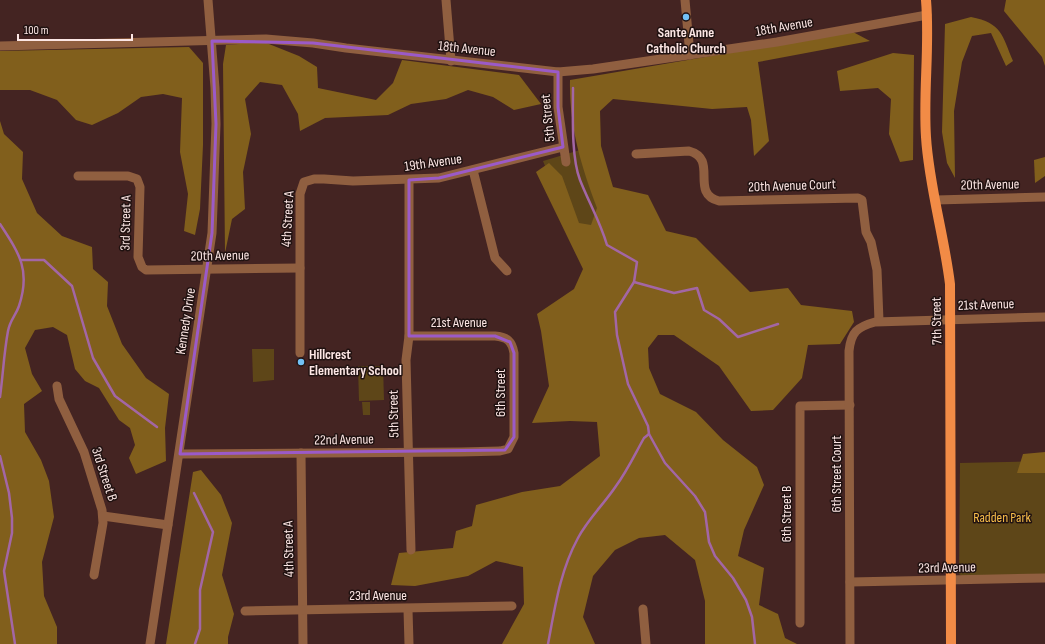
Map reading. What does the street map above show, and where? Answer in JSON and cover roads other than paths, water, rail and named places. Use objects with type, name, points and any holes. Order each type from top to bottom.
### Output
[{"type":"main road","name":"7th Street","points":[[926,0],[928,49],[926,136],[947,258],[950,284],[951,644]]},
{"type":"street","name":"Kennedy Drive","points":[[150,644],[180,454],[212,233],[216,164],[215,88],[208,0]]},
{"type":"street","points":[[446,0],[451,61]]},
{"type":"street","points":[[685,0],[690,55]]},
{"type":"street","name":"18th Avenue","points":[[0,46],[266,40],[313,43],[451,61],[558,72],[593,69],[777,42],[927,15]]},
{"type":"street","name":"5th Street","points":[[558,72],[558,107],[566,162]]},
{"type":"street","name":"19th Avenue","points":[[304,182],[308,180],[324,179],[353,181],[439,178],[563,147]]},
{"type":"street","name":"20th Avenue Court","points":[[636,154],[689,151],[695,152],[704,163],[706,193],[709,197],[719,201],[858,198],[862,200],[866,232],[876,261],[879,321]]},
{"type":"street","points":[[473,170],[495,258],[507,271]]},
{"type":"street","name":"3rd Street A","points":[[78,176],[128,176],[137,179],[140,187],[138,257],[142,267]]},
{"type":"street","name":"5th Street","points":[[409,180],[409,336],[406,360],[410,550]]},
{"type":"street","name":"4th Street A","points":[[300,353],[300,194],[304,182]]},
{"type":"street","name":"20th Avenue","points":[[936,200],[1045,197]]},
{"type":"street","name":"20th Avenue","points":[[142,267],[150,270],[300,268]]},
{"type":"street","name":"21st Avenue","points":[[879,321],[1045,317]]},
{"type":"street","name":"6th Street Court","points":[[850,644],[849,352],[851,340],[858,328],[879,321]]},
{"type":"street","name":"21st Avenue","points":[[409,336],[495,336],[507,339]]},
{"type":"street","name":"6th Street","points":[[507,339],[513,346],[514,353],[514,437],[508,449]]},
{"type":"street","name":"3rd Street B","points":[[57,386],[59,399],[86,458],[103,516],[94,575]]},
{"type":"street","name":"6th Street B","points":[[800,622],[800,406],[850,406]]},
{"type":"street","name":"22nd Avenue","points":[[180,454],[500,451],[508,449]]},
{"type":"street","name":"4th Street A","points":[[301,453],[303,644]]},
{"type":"street","points":[[103,516],[168,525]]},
{"type":"street","name":"23rd Avenue","points":[[850,582],[1045,578]]},
{"type":"street","name":"23rd Avenue","points":[[244,611],[408,610],[512,606]]},
{"type":"street","points":[[643,609],[646,644]]},
{"type":"street","points":[[408,610],[409,644]]},
{"type":"waterway","points":[[573,88],[574,148],[577,171],[580,180],[607,245],[637,262],[634,282],[615,312],[617,335],[628,384],[648,426],[649,434],[665,463],[695,496],[705,512],[709,542],[715,556],[733,578],[746,600],[752,617],[755,644]]},
{"type":"waterway","points":[[0,224],[18,253],[24,282],[19,306],[8,331],[0,397]]},
{"type":"waterway","points":[[21,260],[44,260],[72,286],[93,358],[115,396],[157,427]]},
{"type":"waterway","points":[[634,282],[674,293],[697,288],[704,310],[719,319],[738,337],[778,324]]},
{"type":"waterway","points":[[548,644],[562,576],[578,538],[591,518],[620,480],[644,438],[649,434]]},
{"type":"waterway","points":[[0,456],[9,493],[12,518],[12,533],[4,571],[15,644]]},
{"type":"waterway","points":[[194,493],[213,532],[200,590],[200,629],[195,644]]},
{"type":"place","name":"Sante Anne Catholic Church","points":[[686,17]]},
{"type":"place","name":"Hillcrest Elementary School","points":[[301,362]]},
{"type":"park label","name":"Radden Park","points":[[1002,517]]}]
